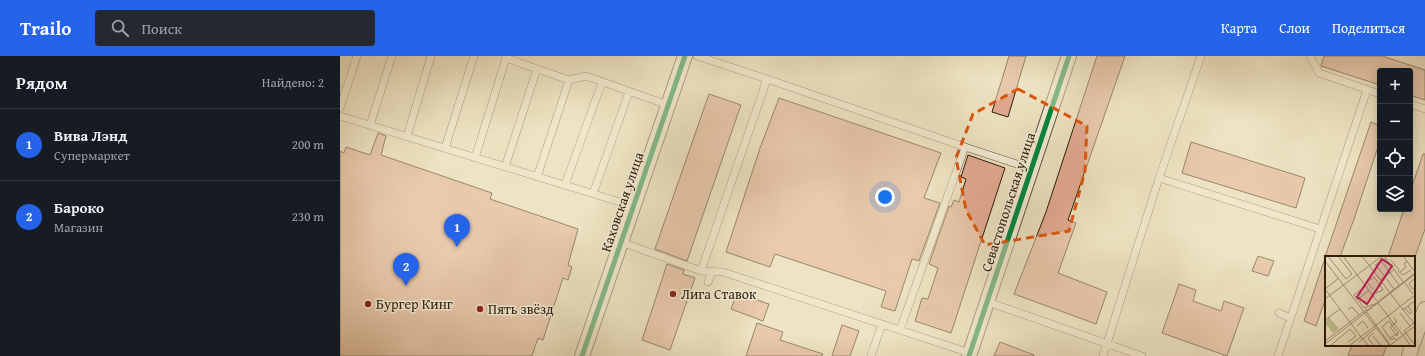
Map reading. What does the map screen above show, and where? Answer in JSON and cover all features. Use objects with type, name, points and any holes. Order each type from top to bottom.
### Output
[{"type":"street","name":"Каховская улица","points":[[582,356],[685,56]]},
{"type":"street","name":"Севастопольская улица","points":[[970,354],[1069,56]]},
{"type":"street","points":[[1415,338],[1425,309]]},
{"type":"street","points":[[1409,356],[1412,346]]},
{"type":"lane","points":[[340,108],[357,56]]},
{"type":"lane","points":[[370,125],[392,56]]},
{"type":"lane","points":[[407,136],[431,56]]},
{"type":"lane","points":[[445,148],[474,56]]},
{"type":"lane","points":[[697,56],[1032,169]]},
{"type":"lane","points":[[1103,356],[1159,178],[1201,56]]},
{"type":"lane","points":[[1310,56],[1319,73],[1377,93]]},
{"type":"lane","points":[[475,158],[505,57],[569,80],[586,76],[668,105]]},
{"type":"lane","points":[[505,167],[537,69]]},
{"type":"lane","points":[[701,271],[767,79]]},
{"type":"lane","points":[[537,177],[569,80]]},
{"type":"lane","points":[[565,185],[602,82]]},
{"type":"lane","points":[[1278,356],[1367,90]]},
{"type":"lane","points":[[593,194],[629,92]]},
{"type":"lane","points":[[1413,105],[1425,110]]},
{"type":"lane","points":[[340,116],[633,206]]},
{"type":"lane","points":[[900,330],[964,147]]},
{"type":"lane","points":[[1159,178],[1320,229]]},
{"type":"lane","points":[[621,242],[701,271],[723,272],[970,354]]},
{"type":"lane","points":[[708,282],[712,272]]},
{"type":"lane","points":[[988,302],[1142,356]]},
{"type":"lane","points":[[1279,313],[1290,318]]},
{"type":"lane","points":[[871,356],[882,324]]},
{"type":"highlighted area","points":[[1018,89],[1087,126],[1085,171],[1069,231],[985,245],[966,210],[956,158],[973,114]]},
{"type":"building","points":[[1009,56],[1026,56],[1008,117],[992,112]]},
{"type":"building","points":[[1097,56],[1125,56],[1068,220],[1076,223],[1058,273],[1107,292],[1096,324],[1014,294],[1046,212]]},
{"type":"building","points":[[1324,56],[1382,56],[1425,70],[1425,100],[1413,96],[1413,68],[1377,68],[1377,84],[1321,66]]},
{"type":"building","points":[[709,94],[741,105],[687,261],[655,249]]},
{"type":"building","points":[[779,98],[941,153],[924,198],[940,203],[919,261],[912,259],[895,311],[881,307],[886,291],[775,254],[770,267],[726,252],[760,148]]},
{"type":"building","points":[[1371,122],[1377,125],[1377,150],[1340,256],[1325,256]]},
{"type":"building","points":[[378,133],[386,136],[381,155],[492,193],[490,199],[578,229],[568,265],[572,267],[568,280],[563,278],[543,340],[538,338],[532,356],[340,356],[340,151],[344,153],[346,147],[370,155]]},
{"type":"building","points":[[1191,142],[1305,178],[1296,208],[1182,173]]},
{"type":"building","points":[[1423,154],[1425,154],[1425,229],[1415,257],[1388,256],[1403,212],[1413,212],[1413,183]]},
{"type":"building","points":[[968,155],[1005,168],[951,333],[915,321],[922,298],[928,299],[938,268],[929,264],[949,206],[951,207],[954,200],[959,202],[966,179],[961,177]]},
{"type":"building","points":[[1258,256],[1274,261],[1268,276],[1252,271]]},
{"type":"building","points":[[1325,261],[1325,300],[1316,326],[1304,321]]},
{"type":"building","points":[[667,264],[684,270],[683,274],[695,278],[670,350],[642,340]]},
{"type":"building","points":[[1179,284],[1196,290],[1193,301],[1221,311],[1224,301],[1244,308],[1227,356],[1162,333]]},
{"type":"building","points":[[737,293],[769,304],[763,321],[731,309]]},
{"type":"building","points":[[757,323],[783,332],[780,340],[823,354],[822,356],[746,356]]},
{"type":"building","points":[[842,325],[859,331],[850,356],[832,356]]},
{"type":"building","points":[[1000,342],[1034,355],[1034,356],[994,356]]},
{"type":"building","points":[[1352,346],[1387,346],[1383,356],[1348,356]]},
{"type":"cycle path","points":[[582,356],[685,56]]},
{"type":"cycle path","points":[[969,356],[1069,56]]},
{"type":"place","name":"Вива Лэнд","points":[[457,247]]},
{"type":"place","name":"Бароко","points":[[406,286]]},
{"type":"place","name":"Лига Ставок","points":[[673,294]]},
{"type":"place","name":"Бургер Кинг","points":[[368,304]]},
{"type":"place","name":"Пять звёзд","points":[[480,309]]}]
